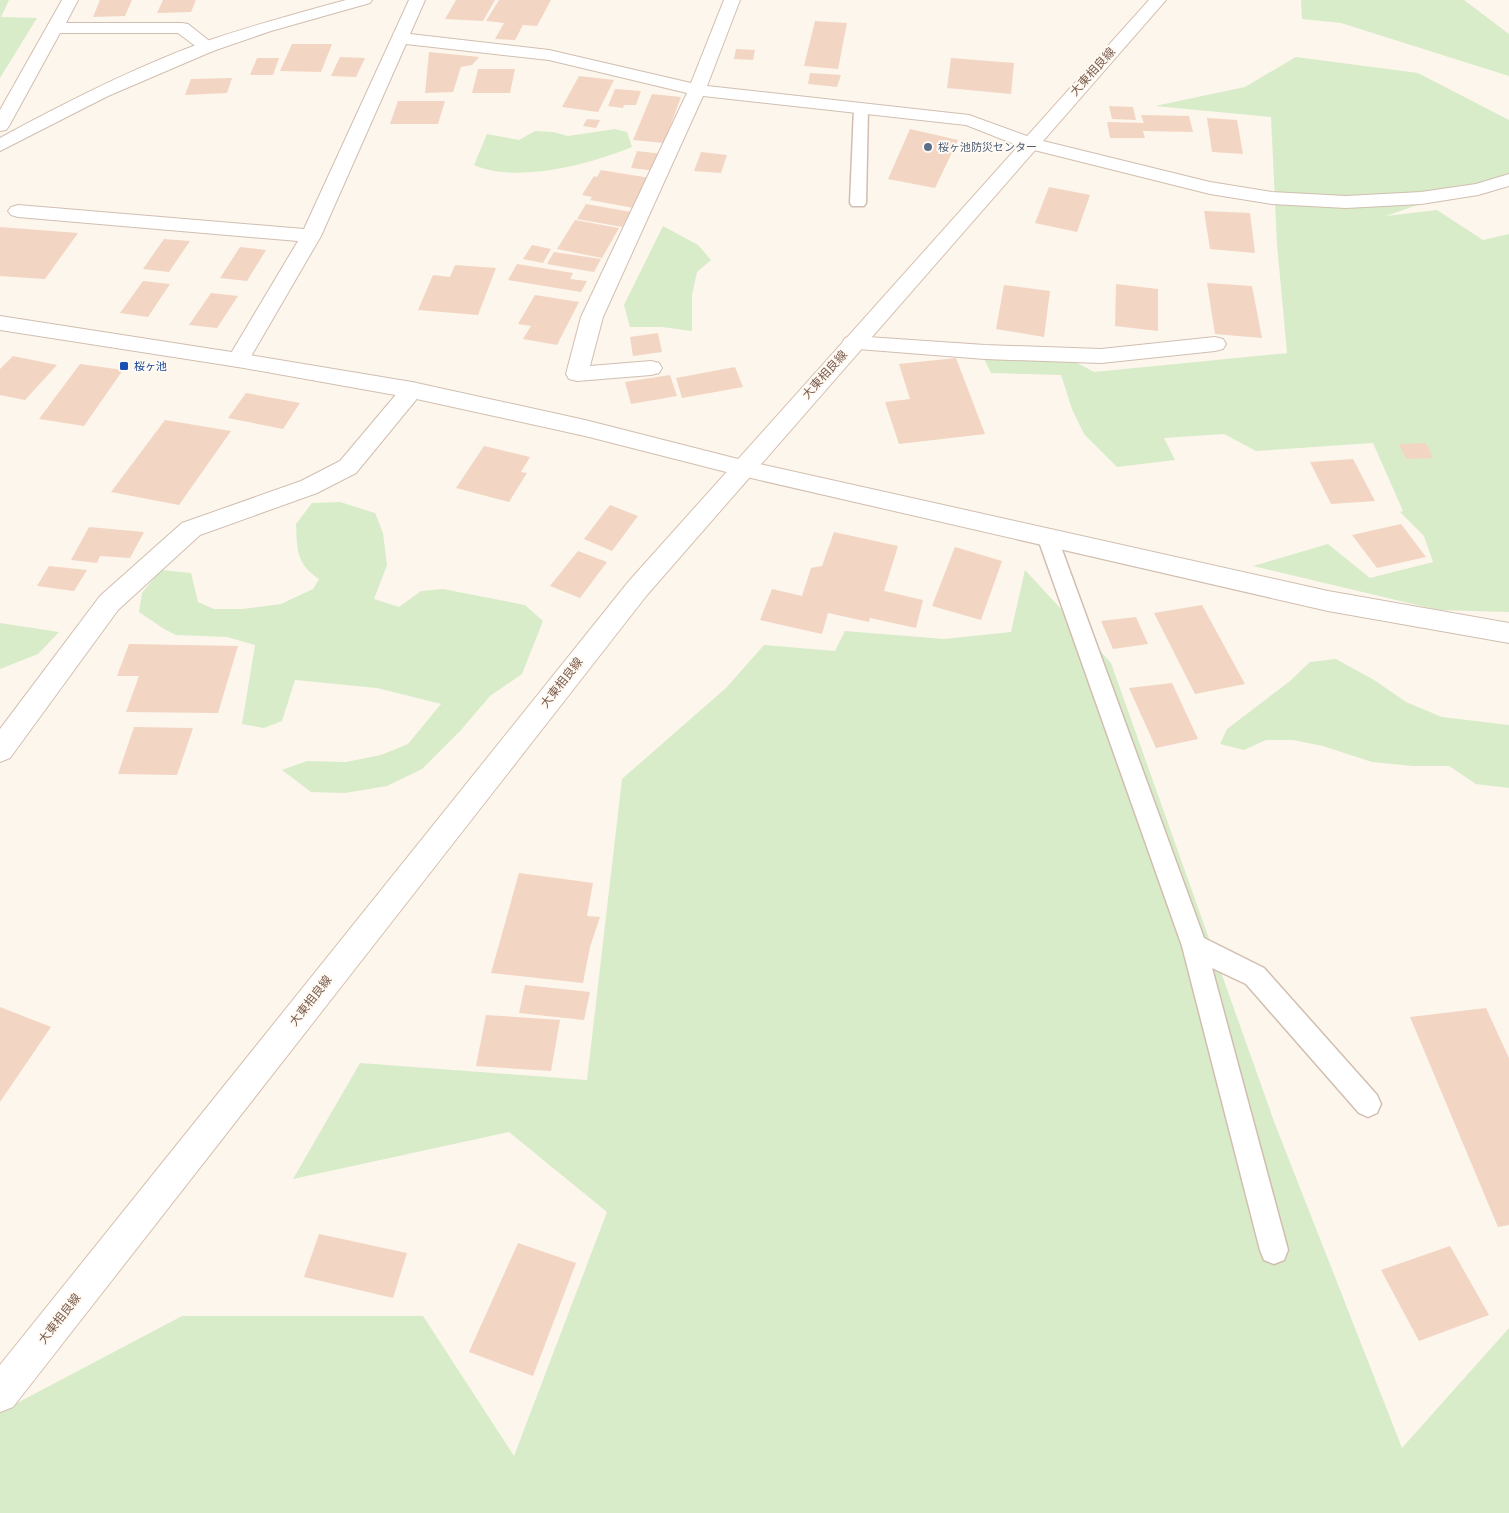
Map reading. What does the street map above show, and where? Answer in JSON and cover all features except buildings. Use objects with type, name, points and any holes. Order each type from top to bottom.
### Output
[{"type":"street","points":[[0,126],[70,0]]},
{"type":"street","points":[[0,145],[103,92],[208,47],[285,22],[364,0]]},
{"type":"street","points":[[238,360],[311,236],[417,0]]},
{"type":"street","points":[[651,368],[577,374],[592,317],[697,90],[732,0]]},
{"type":"street","name":"大東相良線","points":[[0,1394],[638,588],[1029,143],[1158,0]]},
{"type":"street","points":[[56,28],[182,28],[208,47]]},
{"type":"street","points":[[399,38],[549,55],[697,90],[969,120],[1029,143],[1210,188],[1272,198],[1346,202],[1421,198],[1478,189],[1509,180]]},
{"type":"street","points":[[18,211],[311,236]]},
{"type":"street","points":[[0,323],[238,360],[412,390],[585,428],[742,468],[1328,601],[1509,633]]},
{"type":"street","points":[[854,343],[986,352],[1101,356],[1215,344]]},
{"type":"street","points":[[0,750],[109,603],[191,529],[309,487],[348,467],[412,390]]},
{"type":"lane","points":[[858,203],[861,108]]},
{"type":"lane","points":[[1046,536],[1194,946],[1274,1250]]},
{"type":"lane","points":[[1194,946],[1255,976],[1368,1104]]},
{"type":"green space","points":[[0,0],[9,0],[1,17],[37,18],[0,78]]},
{"type":"green space","points":[[1301,0],[1464,0],[1509,34],[1509,76],[1341,23],[1302,19]]},
{"type":"green space","points":[[1296,57],[1418,73],[1509,120],[1509,175],[1477,184],[1386,216],[1437,210],[1483,240],[1509,234],[1509,612],[1438,610],[1253,566],[1328,544],[1370,578],[1433,562],[1424,536],[1400,512],[1403,511],[1373,443],[1256,451],[1224,434],[1164,438],[1175,460],[1117,467],[1084,434],[1072,409],[1061,375],[991,373],[984,359],[1068,358],[1094,372],[1287,353],[1277,244],[1271,117],[1155,106],[1245,87]]},
{"type":"green space","points":[[615,129],[627,132],[632,147],[596,160],[553,170],[511,173],[474,165],[487,134],[519,140],[535,131],[553,132],[568,136]]},
{"type":"green space","points":[[663,226],[698,245],[711,260],[697,272],[692,295],[692,331],[662,327],[630,327],[624,305]]},
{"type":"green space","points":[[340,502],[375,513],[383,533],[387,565],[374,599],[399,607],[421,591],[443,589],[525,605],[543,621],[522,674],[490,696],[461,730],[422,769],[387,786],[345,793],[311,792],[282,770],[307,761],[346,762],[381,755],[408,744],[441,704],[377,688],[295,680],[282,721],[264,728],[242,724],[255,645],[227,637],[176,635],[139,612],[142,593],[161,570],[191,573],[198,602],[214,609],[242,609],[281,604],[313,589],[319,579],[306,568],[299,555],[296,524],[312,503]]},
{"type":"green space","points":[[1025,570],[1111,663],[1275,1124],[1402,1448],[1509,1328],[1509,1513],[0,1513],[0,1412],[182,1316],[423,1316],[514,1456],[607,1212],[509,1132],[293,1179],[360,1063],[587,1080],[622,779],[726,688],[764,645],[835,651],[845,631],[944,639],[1011,632]]},
{"type":"green space","points":[[0,623],[59,632],[38,654],[0,669]]},
{"type":"green space","points":[[1336,659],[1374,680],[1406,702],[1442,717],[1509,725],[1509,788],[1476,784],[1449,766],[1413,766],[1372,762],[1323,746],[1293,740],[1266,740],[1244,750],[1220,744],[1227,729],[1290,681],[1310,662]]},
{"type":"place","name":"桜ヶ池防災センター","points":[[928,147]]},
{"type":"place","name":"桜ヶ池","points":[[124,366]]}]
